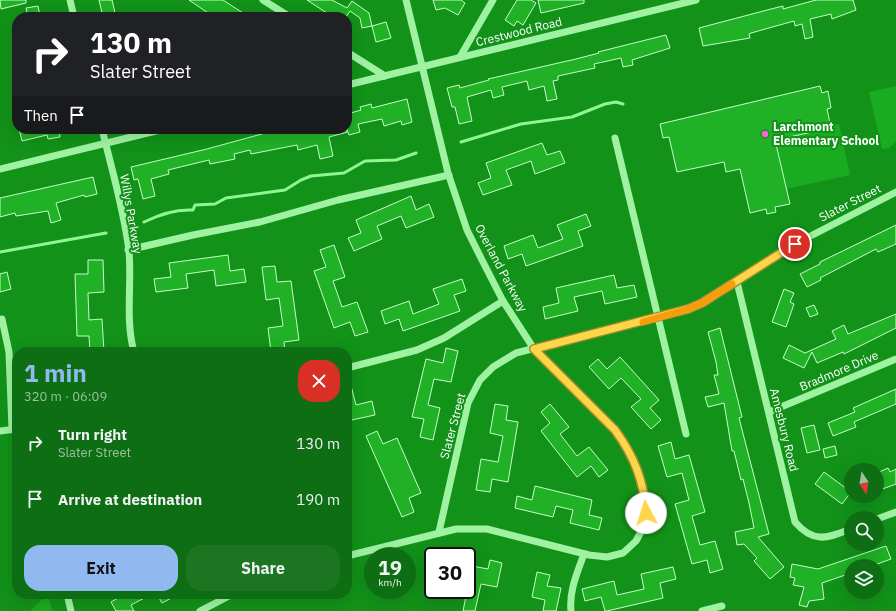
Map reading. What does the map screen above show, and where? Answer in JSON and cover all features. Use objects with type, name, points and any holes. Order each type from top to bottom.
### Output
[{"type":"street","points":[[70,0],[73,12]]},
{"type":"street","points":[[263,0],[282,12]]},
{"type":"street","name":"Overland Parkway","points":[[406,0],[449,175],[467,230],[503,301],[534,349],[615,430],[636,463],[642,481],[645,499],[645,520],[636,541],[623,553],[615,556],[607,557],[584,554],[487,529],[456,529],[439,532]]},
{"type":"street","points":[[460,57],[493,0]]},
{"type":"street","name":"Crestwood Road","points":[[352,84],[676,2],[696,0]]},
{"type":"street","points":[[352,55],[385,76]]},
{"type":"street","name":"Willys Parkway","points":[[103,134],[122,209],[128,250],[128,314],[133,347]]},
{"type":"street","points":[[0,169],[143,134]]},
{"type":"street","points":[[615,138],[657,319],[686,434]]},
{"type":"street","points":[[128,250],[260,222],[338,200],[449,175]]},
{"type":"street","name":"Slater Street","points":[[439,532],[468,403],[475,388],[493,367],[507,357],[657,319],[702,303],[795,244],[896,192]]},
{"type":"street","name":"Amesbury Road","points":[[736,282],[795,522],[803,532],[814,537],[824,538],[844,531]]},
{"type":"street","points":[[352,367],[417,350],[444,338],[503,301]]},
{"type":"street","points":[[2,319],[9,352],[12,390]]},
{"type":"street","name":"Bradmore Drive","points":[[769,412],[896,359]]},
{"type":"street","points":[[0,431],[12,429]]},
{"type":"street","points":[[884,516],[896,512]]},
{"type":"street","points":[[352,555],[439,532]]},
{"type":"street","points":[[571,611],[570,600],[575,577],[584,554]]},
{"type":"street","points":[[68,599],[71,611]]},
{"type":"street","points":[[200,611],[223,599]]},
{"type":"street","points":[[702,611],[722,606]]},
{"type":"green space","points":[[896,86],[896,141],[889,148],[882,149],[869,92]]},
{"type":"green space","points":[[839,124],[850,175],[786,189],[775,140],[830,128],[830,126]]},
{"type":"green space","points":[[43,599],[49,599],[52,611],[30,611]]},
{"type":"building","points":[[0,0],[26,0],[26,3],[1,9]]},
{"type":"building","points":[[99,0],[112,0],[115,12],[102,12]]},
{"type":"building","points":[[189,0],[223,0],[241,12],[207,12]]},
{"type":"building","points":[[307,0],[332,0],[347,8],[352,1],[369,13],[372,26],[362,28],[360,18],[350,11],[325,12]]},
{"type":"building","points":[[433,0],[461,0],[465,3],[458,15],[445,8],[436,10]]},
{"type":"building","points":[[517,0],[531,0],[536,3],[523,25],[517,21],[514,26],[505,20]]},
{"type":"building","points":[[538,0],[584,0],[584,3],[541,13]]},
{"type":"building","points":[[816,0],[853,0],[856,10],[832,19],[831,14],[810,19],[813,37],[805,39],[802,24],[795,26],[794,21],[751,33],[749,34],[750,38],[703,46],[699,28],[783,6],[783,9]]},
{"type":"building","points":[[38,6],[39,12],[27,12],[26,8]]},
{"type":"building","points":[[386,22],[391,38],[376,42],[372,26]]},
{"type":"building","points":[[666,35],[670,48],[632,60],[633,65],[623,67],[621,58],[594,64],[595,68],[558,76],[558,80],[553,81],[557,99],[547,101],[544,86],[529,90],[527,81],[502,87],[504,95],[493,98],[491,90],[467,97],[472,121],[459,124],[455,107],[452,107],[447,88],[459,85],[460,88],[489,80],[488,79],[576,59]]},
{"type":"building","points":[[820,86],[822,93],[828,91],[831,108],[827,109],[831,128],[775,140],[790,204],[775,207],[776,212],[767,214],[766,209],[750,213],[740,169],[726,172],[724,162],[677,172],[669,137],[663,138],[660,124]]},
{"type":"building","points":[[407,99],[412,122],[402,125],[401,121],[384,126],[382,119],[358,124],[360,132],[349,135],[352,134],[352,113],[361,110],[360,107],[371,104],[372,108]]},
{"type":"building","points":[[20,134],[60,134],[60,137],[48,139],[47,135],[22,141]]},
{"type":"building","points":[[262,134],[340,134],[329,137],[333,156],[320,159],[317,145],[298,150],[297,145],[251,154],[250,150],[234,154],[235,159],[210,164],[209,160],[168,170],[169,174],[151,179],[155,196],[143,199],[138,179],[134,180],[131,167]]},
{"type":"building","points":[[542,143],[547,155],[560,151],[565,163],[535,174],[531,161],[506,170],[512,185],[483,195],[478,183],[491,178],[486,163]]},
{"type":"building","points":[[93,177],[97,194],[85,197],[84,195],[56,203],[61,220],[51,223],[48,211],[16,216],[15,213],[0,217],[0,198]]},
{"type":"building","points":[[411,196],[416,210],[429,204],[434,217],[406,228],[401,216],[377,226],[382,239],[354,251],[348,238],[361,233],[356,220]]},
{"type":"building","points":[[586,214],[591,226],[578,231],[583,246],[526,266],[522,254],[508,259],[504,246],[533,235],[538,248],[563,239],[557,225]]},
{"type":"building","points":[[896,225],[896,244],[878,252],[876,249],[820,278],[821,280],[807,287],[800,274],[820,264],[820,262]]},
{"type":"building","points":[[334,245],[345,277],[333,281],[342,307],[357,302],[368,332],[355,336],[350,322],[334,328],[314,271],[326,267],[320,250]]},
{"type":"building","points":[[228,255],[230,271],[244,269],[246,282],[216,286],[214,270],[186,274],[188,288],[156,292],[154,279],[171,277],[169,263]]},
{"type":"building","points":[[88,260],[103,260],[104,292],[88,293],[89,320],[102,319],[104,347],[90,347],[89,336],[77,336],[75,274],[88,274]]},
{"type":"building","points":[[275,266],[277,282],[291,281],[299,340],[284,342],[284,347],[270,347],[268,328],[283,326],[279,298],[266,300],[262,267]]},
{"type":"building","points":[[7,272],[11,289],[0,292],[0,274]]},
{"type":"building","points":[[614,275],[617,288],[634,285],[637,297],[605,304],[602,291],[574,297],[578,311],[545,319],[543,307],[559,303],[556,288]]},
{"type":"building","points":[[462,279],[466,291],[454,295],[460,311],[403,331],[399,319],[385,324],[381,311],[409,301],[413,314],[439,304],[433,289]]},
{"type":"building","points":[[784,289],[794,293],[790,302],[794,304],[786,327],[772,322]]},
{"type":"building","points":[[814,305],[818,314],[810,317],[806,308]]},
{"type":"building","points":[[896,314],[896,328],[844,354],[843,352],[817,363],[812,352],[804,368],[783,358],[789,345],[805,353],[836,339],[832,331],[844,325],[848,334]]},
{"type":"building","points":[[720,328],[742,417],[739,418],[769,534],[758,537],[784,567],[770,579],[754,561],[757,558],[744,544],[737,545],[735,532],[754,528],[749,503],[743,479],[741,480],[734,451],[732,451],[724,403],[708,407],[705,397],[719,394],[714,375],[718,375],[716,362],[708,332]]},
{"type":"building","points":[[446,348],[458,351],[451,382],[434,379],[428,405],[440,408],[433,440],[420,437],[424,419],[412,417],[426,359],[443,363]]},
{"type":"building","points":[[620,357],[659,400],[650,408],[661,420],[651,429],[631,407],[641,399],[621,378],[609,389],[589,367],[598,359],[607,369]]},
{"type":"building","points":[[896,389],[896,404],[854,422],[856,427],[833,436],[828,423],[855,412],[853,408]]},
{"type":"building","points":[[352,390],[356,405],[372,401],[375,415],[352,420]]},
{"type":"building","points":[[495,404],[508,406],[506,420],[518,422],[508,482],[492,479],[490,492],[476,490],[481,459],[498,462],[503,436],[490,433]]},
{"type":"building","points":[[550,404],[569,427],[560,434],[577,456],[589,447],[608,470],[599,477],[591,466],[577,477],[541,431],[550,423],[541,412]]},
{"type":"building","points":[[814,425],[820,450],[807,453],[801,428]]},
{"type":"building","points":[[377,431],[383,444],[397,438],[421,493],[409,498],[414,512],[402,517],[366,436]]},
{"type":"building","points":[[671,442],[675,459],[689,455],[705,512],[692,516],[700,545],[715,541],[723,569],[710,573],[707,560],[692,564],[675,504],[689,500],[682,473],[667,477],[658,446]]},
{"type":"building","points":[[835,446],[837,455],[825,458],[823,449]]},
{"type":"building","points":[[888,468],[890,472],[896,469],[896,484],[884,488],[884,470]]},
{"type":"building","points":[[824,472],[844,487],[844,501],[842,504],[815,484]]},
{"type":"building","points":[[535,486],[592,500],[589,515],[602,518],[599,530],[570,523],[573,510],[556,506],[553,517],[515,508],[517,496],[532,500]]},
{"type":"building","points":[[886,546],[891,559],[884,562],[884,559],[848,559],[871,551],[884,551],[884,547]]},
{"type":"building","points":[[490,560],[502,563],[497,587],[481,584],[475,611],[463,611],[465,599],[476,599],[476,567],[488,569]]},
{"type":"building","points":[[844,560],[844,575],[822,583],[824,599],[809,601],[807,607],[799,605],[804,587],[793,585],[795,578],[790,577],[792,564],[818,569]]},
{"type":"building","points":[[673,567],[676,579],[660,583],[663,598],[607,611],[605,611],[601,597],[585,601],[582,589],[614,581],[617,595],[644,589],[641,574]]},
{"type":"building","points":[[537,572],[550,575],[547,586],[561,588],[556,611],[543,611],[545,600],[532,597]]},
{"type":"building","points":[[116,599],[142,599],[131,605],[134,611],[116,611],[111,602]]},
{"type":"building","points":[[160,599],[170,599],[162,603]]},
{"type":"waterway","points":[[461,142],[521,124],[572,117],[605,104],[616,102],[623,104]]},
{"type":"waterway","points":[[144,222],[180,210],[193,210],[195,205],[215,204],[226,198],[285,190],[301,180],[311,176],[344,173],[365,161],[396,160],[416,153]]},
{"type":"waterway","points":[[0,252],[106,233]]},
{"type":"slow traffic","points":[[643,322],[672,315],[688,309],[702,303],[732,284]]},
{"type":"place","name":"Larchmont Elementary School","points":[[765,134]]},
{"type":"route","points":[[646,513],[642,481],[636,463],[625,444],[615,430],[534,349],[657,319],[688,309],[702,303],[795,244]]}]
